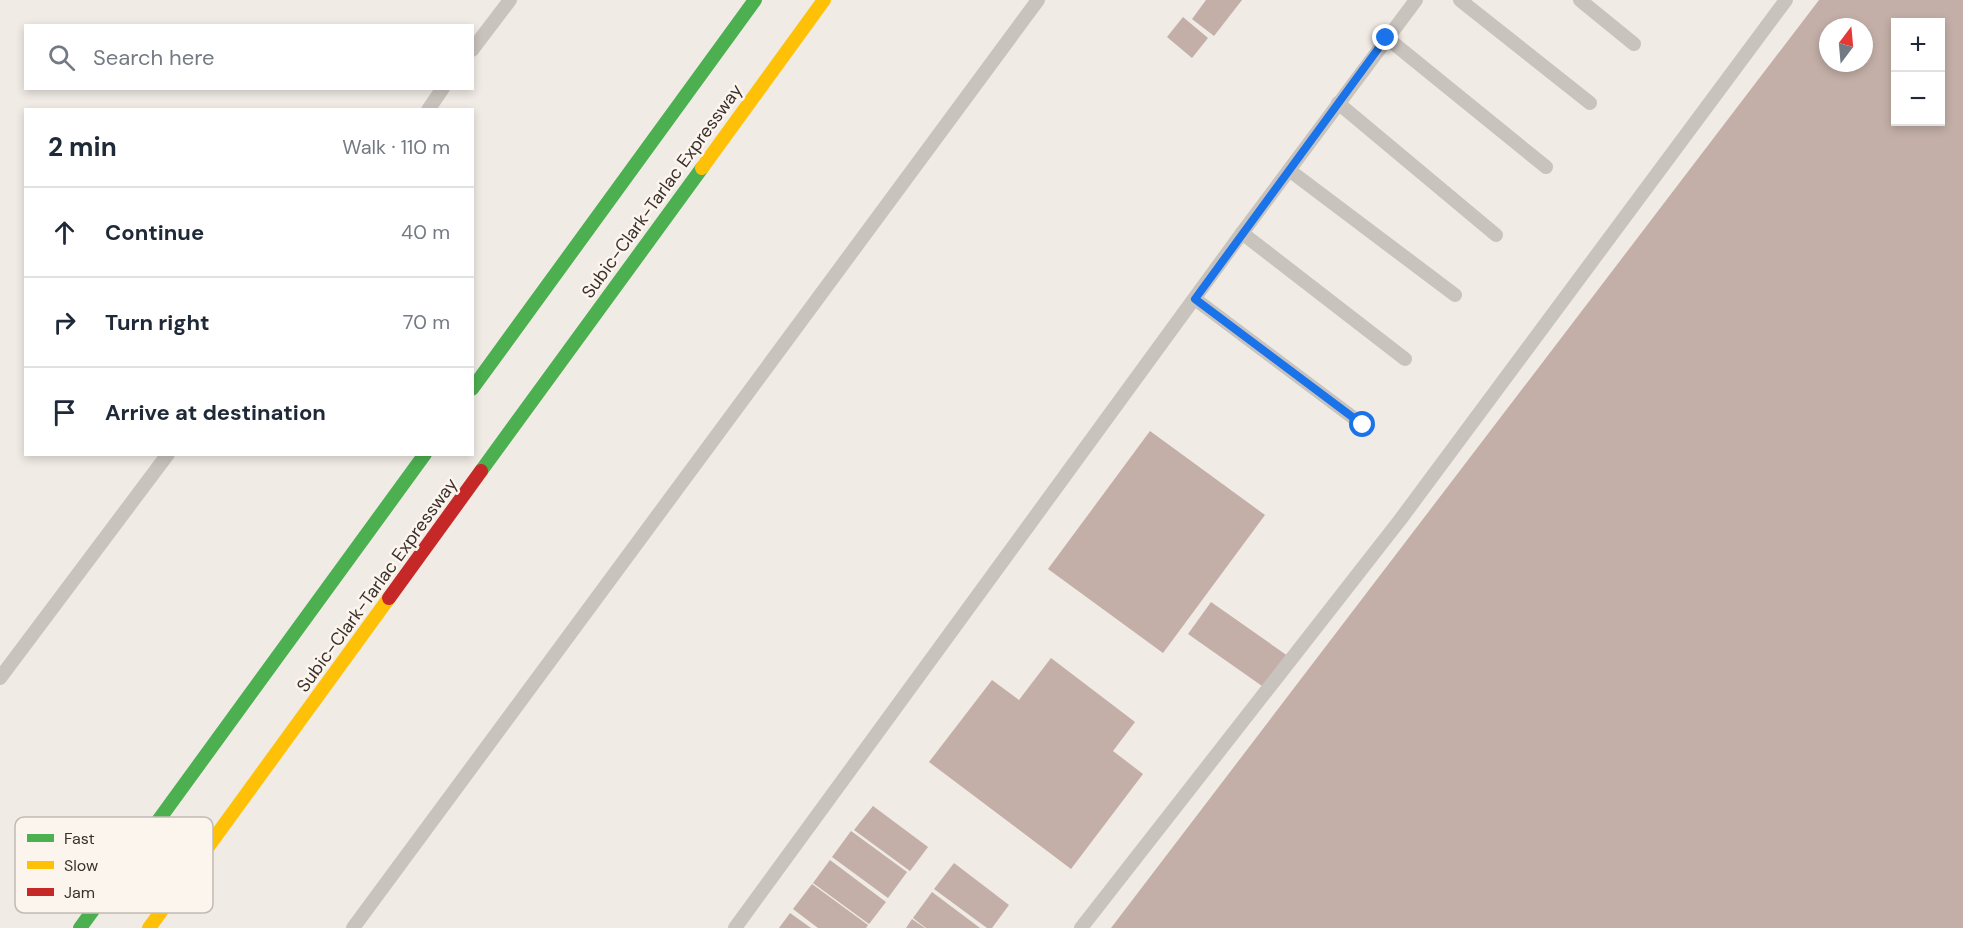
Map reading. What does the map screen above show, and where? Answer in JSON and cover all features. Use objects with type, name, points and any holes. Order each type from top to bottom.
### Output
[{"type":"highway","name":"Subic-Clark-Tarlac Expressway","points":[[474,386],[755,0]]},
{"type":"highway","name":"Subic-Clark-Tarlac Expressway","points":[[213,840],[824,0]]},
{"type":"highway","points":[[161,817],[424,456]]},
{"type":"highway","points":[[80,928],[91,913]]},
{"type":"highway","name":"Subic-Clark-Tarlac Expressway","points":[[149,928],[160,913]]},
{"type":"lane","points":[[474,47],[510,0]]},
{"type":"lane","points":[[353,928],[1038,0]]},
{"type":"lane","points":[[735,928],[1288,170],[1416,0]]},
{"type":"lane","points":[[1460,0],[1590,104]]},
{"type":"lane","points":[[1580,0],[1634,44]]},
{"type":"lane","points":[[1081,928],[1400,520],[1786,0]]},
{"type":"lane","points":[[1386,38],[1546,167]]},
{"type":"lane","points":[[429,108],[443,90]]},
{"type":"lane","points":[[1338,103],[1496,235]]},
{"type":"lane","points":[[1288,170],[1455,295]]},
{"type":"lane","points":[[1242,233],[1405,359]]},
{"type":"lane","points":[[1195,299],[1363,425]]},
{"type":"lane","points":[[0,678],[166,456]]},
{"type":"building","points":[[1206,0],[1242,0],[1214,36],[1192,19]]},
{"type":"building","points":[[1819,0],[1963,0],[1963,928],[1111,928]]},
{"type":"building","points":[[1183,17],[1208,38],[1192,58],[1167,37]]},
{"type":"building","points":[[1150,431],[1265,515],[1163,653],[1048,569]]},
{"type":"building","points":[[1211,602],[1295,661],[1272,693],[1188,634]]},
{"type":"building","points":[[1051,658],[1135,722],[1113,751],[1143,774],[1071,869],[929,762],[992,680],[1019,700]]},
{"type":"building","points":[[873,806],[928,847],[910,871],[854,830]]},
{"type":"building","points":[[851,831],[907,872],[888,898],[832,857]]},
{"type":"building","points":[[830,860],[886,902],[869,924],[813,883]]},
{"type":"building","points":[[954,863],[1009,905],[992,928],[987,928],[934,889]]},
{"type":"building","points":[[812,884],[868,925],[866,928],[818,928],[793,909]]},
{"type":"building","points":[[932,892],[980,928],[926,928],[913,918]]},
{"type":"building","points":[[790,913],[811,928],[779,928]]},
{"type":"building","points":[[912,919],[925,928],[906,928]]},
{"type":"traffic: fast","points":[[474,386],[755,0]]},
{"type":"traffic: fast","points":[[481,471],[702,168]]},
{"type":"traffic: fast","points":[[161,817],[424,456]]},
{"type":"traffic: fast","points":[[80,928],[91,913]]},
{"type":"traffic: slow","points":[[702,168],[824,0]]},
{"type":"traffic: slow","points":[[213,840],[389,598]]},
{"type":"traffic: slow","points":[[149,928],[160,913]]},
{"type":"traffic: jam","points":[[389,598],[481,471]]},
{"type":"route","points":[[1363,425],[1195,299],[1386,38]]}]
